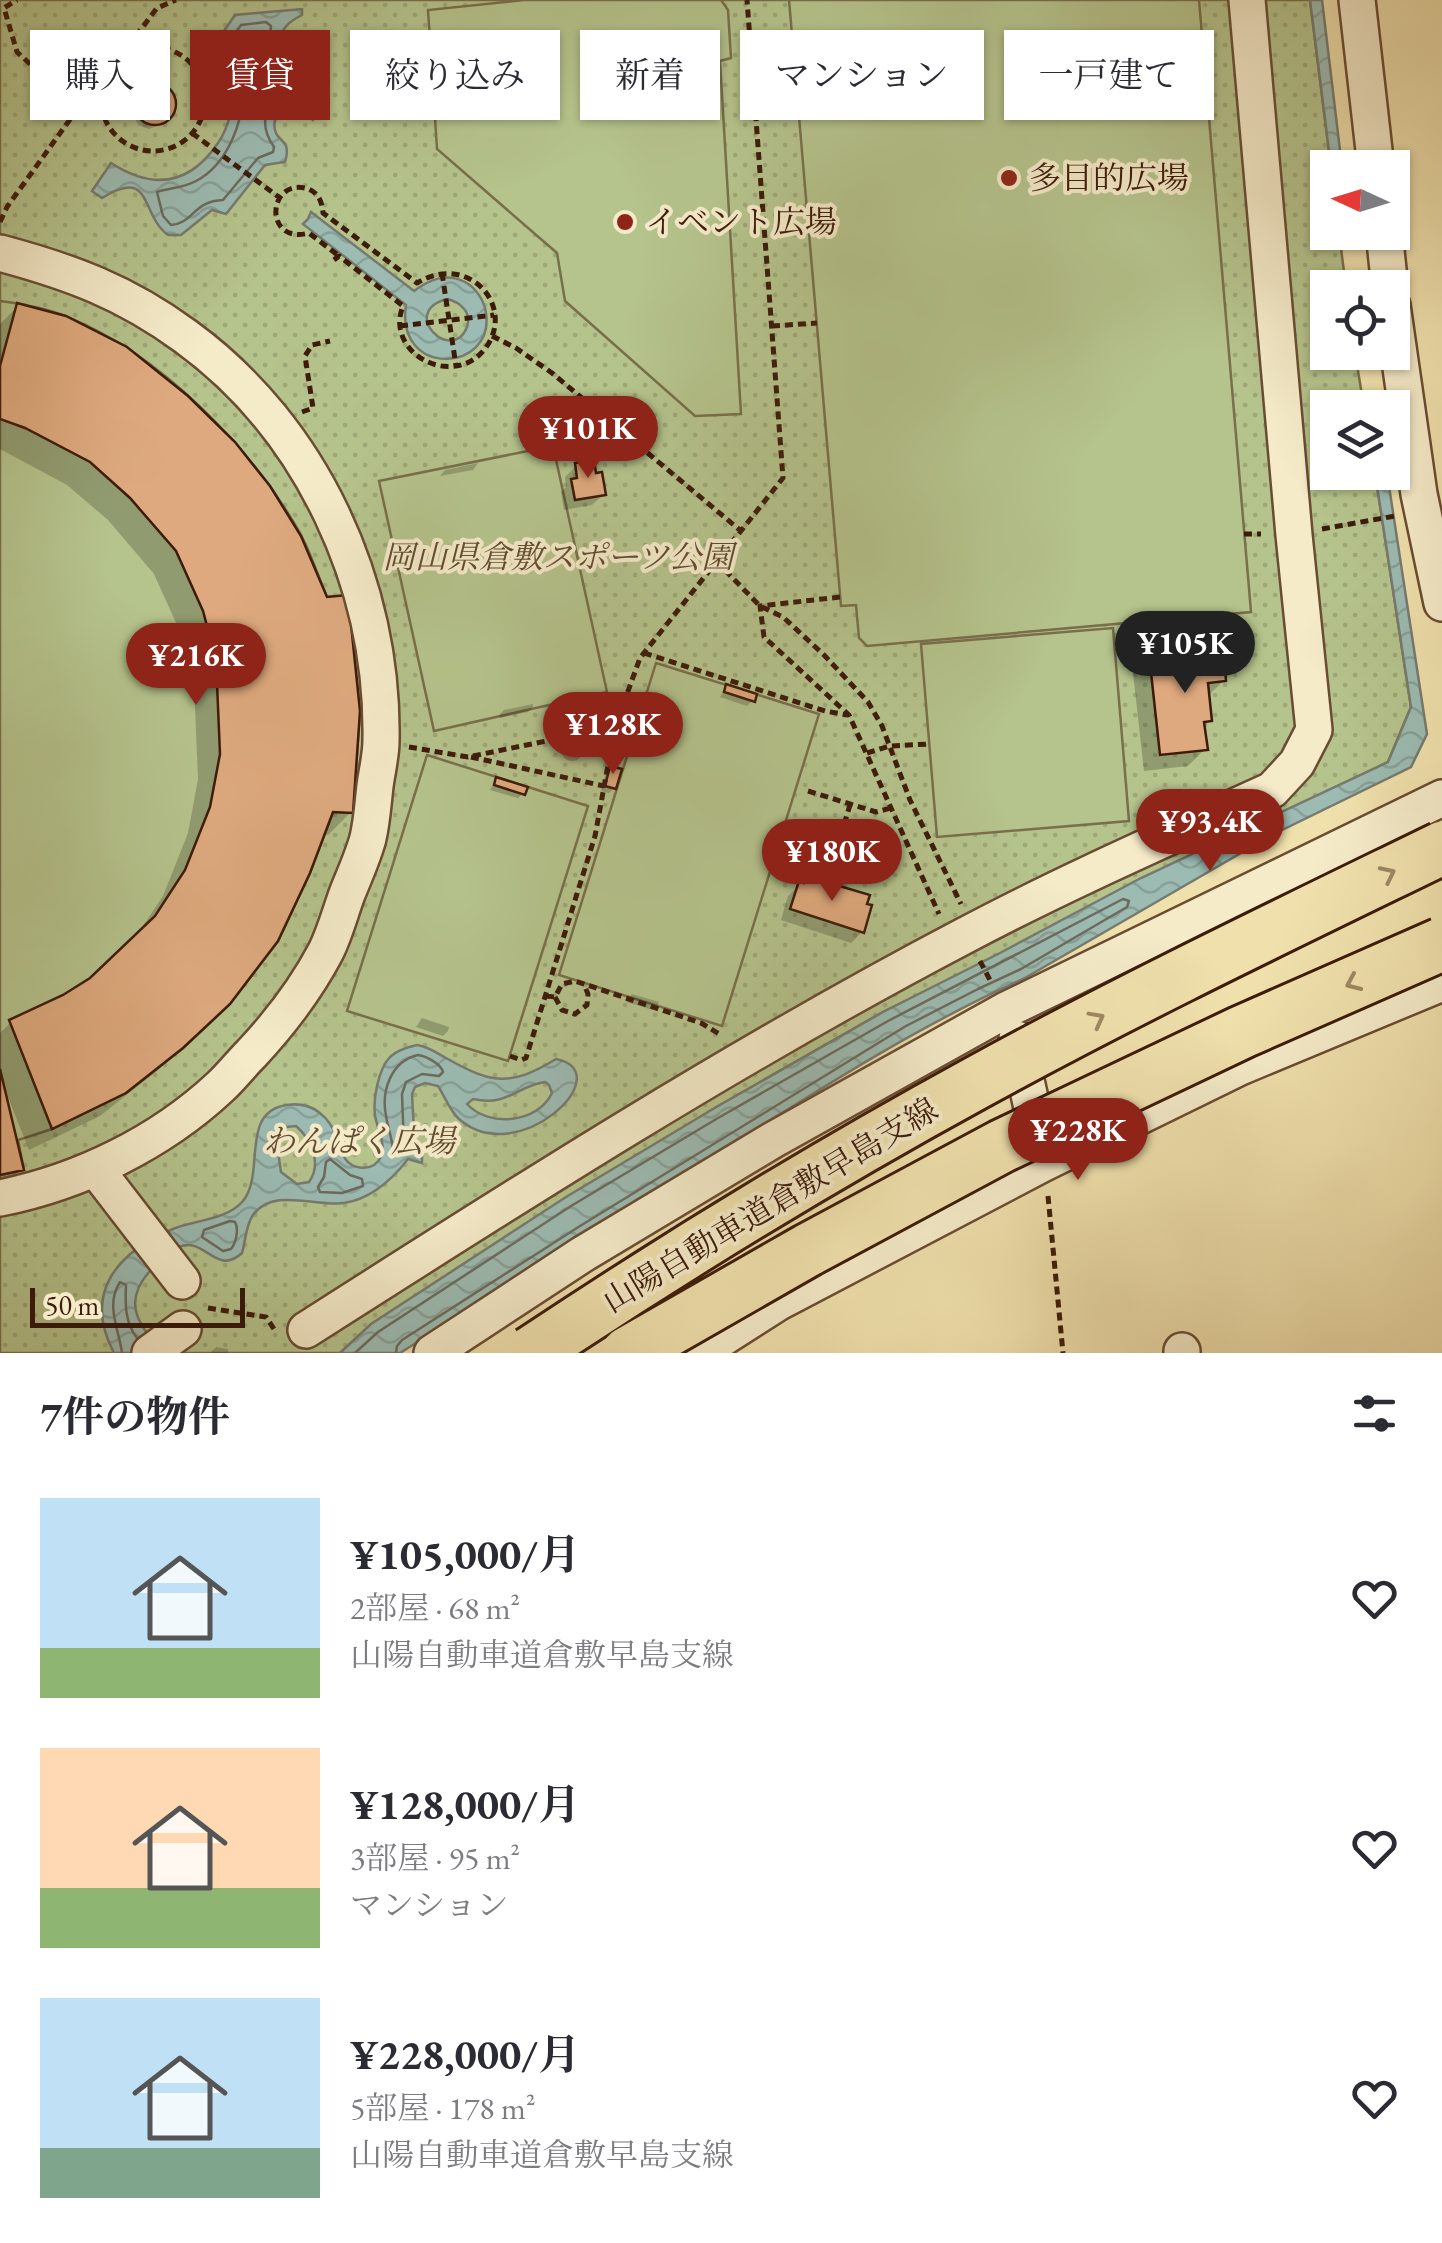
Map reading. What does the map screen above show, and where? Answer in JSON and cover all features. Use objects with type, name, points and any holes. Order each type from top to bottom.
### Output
[{"type":"highway","name":"山陽自動車道倉敷早島支線","points":[[531,1353],[781,1196],[976,1083],[1209,961],[1442,848]]},
{"type":"highway","name":"山陽自動車道倉敷早島支線","points":[[628,1353],[1002,1146],[1242,1032],[1442,944]]},
{"type":"street","points":[[290,1330],[743,1058],[973,946],[1272,790],[1297,763],[1314,730],[1247,0]]},
{"type":"street","points":[[1357,0],[1374,150]]},
{"type":"street","points":[[0,253],[61,270],[151,313],[212,358],[244,387],[279,428],[312,474],[339,528],[359,582],[378,670],[381,743],[368,836],[326,950],[279,1024],[219,1088],[162,1132],[95,1168],[30,1192],[0,1198]]},
{"type":"street","points":[[1402,370],[1420,494],[1442,603]]},
{"type":"street","points":[[432,1353],[582,1254],[773,1140],[998,996],[1442,798]]},
{"type":"street","points":[[699,1353],[780,1302],[1045,1174],[1240,1067],[1442,983]]},
{"type":"street","points":[[998,996],[1014,1028],[1045,1174]]},
{"type":"street","points":[[95,1168],[182,1281]]},
{"type":"street","points":[[150,1353],[183,1329]]},
{"type":"path","points":[[0,0],[17,52],[30,64]]},
{"type":"path","points":[[2,9],[17,0]]},
{"type":"path","points":[[140,30],[157,8],[176,0]]},
{"type":"path","points":[[747,0],[750,30]]},
{"type":"path","points":[[105,120],[116,136],[130,146],[146,150],[163,150],[179,144],[192,132],[200,119],[204,88],[188,61],[170,50]]},
{"type":"path","points":[[0,222],[70,120]]},
{"type":"path","points":[[510,1056],[526,1058],[595,836],[615,727],[644,653],[783,478],[757,120]]},
{"type":"path","points":[[192,132],[280,198]]},
{"type":"path","points":[[292,188],[312,191],[324,212],[416,283],[418,278],[442,273],[476,280],[494,314],[492,336],[481,352],[473,360],[442,368],[417,357],[404,342],[397,310],[403,306],[309,233],[298,236],[285,230],[275,212],[280,198],[292,188]]},
{"type":"path","points":[[442,273],[456,366]]},
{"type":"path","points":[[400,326],[494,314]]},
{"type":"path","points":[[772,326],[817,323]]},
{"type":"path","points":[[492,336],[552,373],[741,531]]},
{"type":"path","points":[[279,428],[313,408],[305,356],[312,344],[330,341]]},
{"type":"path","points":[[481,352],[487,358]]},
{"type":"path","points":[[411,368],[417,357]]},
{"type":"path","points":[[1378,519],[1397,515]]},
{"type":"path","points":[[716,561],[760,606],[784,617],[868,702],[882,726],[910,800],[967,916],[973,946],[998,996]]},
{"type":"path","points":[[760,606],[840,597]]},
{"type":"path","points":[[760,606],[764,638],[849,716],[946,929],[973,946]]},
{"type":"path","points":[[644,653],[849,716]]},
{"type":"path","points":[[468,757],[615,727]]},
{"type":"path","points":[[381,743],[604,786]]},
{"type":"path","points":[[867,753],[890,746],[930,744]]},
{"type":"path","points":[[808,791],[876,812],[892,808]]},
{"type":"path","points":[[829,874],[850,804]]},
{"type":"path","points":[[583,985],[587,1004],[579,1012],[570,1014],[562,1010],[556,997],[558,988],[575,981],[700,1023],[727,1039],[743,1058]]},
{"type":"path","points":[[546,996],[556,997]]},
{"type":"path","points":[[1045,1174],[1063,1353]]},
{"type":"path","points":[[183,1329],[204,1308],[266,1316],[290,1330]]},
{"type":"green space","name":"岡山県倉敷スポーツ公園","points":[[0,0],[1310,0],[1329,150],[1310,150],[1310,250],[1341,250],[1344,270],[1310,270],[1310,370],[1358,370],[1361,390],[1310,390],[1310,490],[1378,490],[1411,707],[1388,762],[883,1012],[713,1109],[372,1324],[340,1353],[0,1353]]},
{"type":"green space","name":"イベント広場","points":[[524,0],[721,0],[728,10],[731,58],[720,61],[741,414],[695,416],[565,301],[557,253],[437,149],[435,120],[560,120],[560,30],[429,30],[428,10]]},
{"type":"green space","name":"多目的広場","points":[[789,0],[1199,0],[1202,30],[1004,30],[1004,120],[1209,120],[1251,612],[867,646],[859,638],[856,605],[841,606],[799,120],[984,120],[984,30],[792,30]]},
{"type":"green space","points":[[0,301],[51,311],[102,333],[169,379],[229,437],[256,468],[300,533],[327,597],[348,595],[360,711],[353,813],[333,812],[278,941],[230,1004],[126,1093],[52,1129],[18,1140],[24,1170],[0,1175]]},
{"type":"green space","points":[[553,446],[607,692],[434,731],[379,481]]},
{"type":"green space","points":[[1113,628],[1129,821],[937,837],[921,644]]},
{"type":"green space","points":[[656,663],[819,714],[722,1026],[559,975]]},
{"type":"green space","points":[[427,755],[588,806],[508,1061],[347,1011]]},
{"type":"water","points":[[1310,0],[1322,0],[1340,150],[1329,150]]},
{"type":"water","points":[[302,9],[302,15],[284,30],[225,30],[235,15]]},
{"type":"water","points":[[275,120],[277,135],[287,154],[285,162],[265,165],[226,214],[212,210],[181,235],[168,235],[138,190],[130,187],[102,198],[92,191],[111,163],[126,172],[156,180],[182,175],[207,157],[228,122]]},
{"type":"water","points":[[311,212],[414,291],[444,278],[469,285],[486,313],[485,333],[476,347],[462,356],[445,359],[429,355],[415,345],[407,329],[406,305],[303,224]],"holes":[[[447,299],[464,308],[468,317],[460,337],[451,340],[433,332],[427,314],[433,305]]]},
{"type":"water","points":[[1378,490],[1390,490],[1427,734],[1411,767],[1274,834],[1025,978],[898,1043],[400,1353],[340,1353],[371,1324],[566,1197],[883,1012],[1141,878],[1388,762],[1411,707]]},
{"type":"water","points":[[417,1045],[476,1073],[501,1079],[526,1074],[556,1059],[573,1067],[577,1081],[554,1113],[533,1126],[508,1133],[483,1132],[459,1119],[438,1086],[425,1083],[415,1087],[415,1151],[422,1154],[422,1163],[408,1159],[380,1188],[354,1201],[333,1204],[283,1200],[261,1207],[250,1220],[242,1253],[233,1259],[217,1259],[188,1245],[170,1251],[141,1284],[135,1305],[141,1324],[163,1353],[114,1353],[102,1311],[104,1293],[122,1262],[153,1238],[228,1212],[243,1201],[253,1175],[258,1131],[272,1110],[296,1104],[312,1108],[330,1124],[350,1163],[364,1168],[374,1165],[383,1148],[375,1108],[379,1077],[390,1057]],"holes":[[[545,1082],[552,1093],[536,1111],[525,1116],[488,1117],[467,1104],[473,1099],[504,1098]],[[296,1126],[311,1145],[315,1160],[309,1182],[297,1184],[281,1172],[278,1148],[286,1127]]]},
{"type":"building","points":[[170,89],[176,104],[170,119]]},
{"type":"building","points":[[142,120],[168,120],[155,125]]},
{"type":"building","points":[[17,303],[66,316],[127,347],[188,396],[235,442],[270,486],[301,536],[327,597],[348,595],[360,711],[353,813],[333,812],[278,941],[230,1004],[183,1048],[126,1093],[52,1129],[9,1020],[90,978],[155,916],[185,870],[210,807],[220,754],[216,660],[203,611],[176,551],[130,498],[90,462],[0,419],[0,366]]},
{"type":"building","points":[[594,460],[596,473],[602,472],[606,495],[575,500],[571,479],[577,478],[575,463]]},
{"type":"building","points":[[1223,645],[1226,681],[1208,683],[1212,721],[1204,722],[1208,750],[1160,755],[1149,654]]},
{"type":"building","points":[[726,684],[757,694],[755,702],[724,692]]},
{"type":"building","points":[[610,766],[622,769],[616,789],[605,786]]},
{"type":"building","points":[[496,777],[528,787],[525,795],[494,785]]},
{"type":"building","points":[[806,876],[870,895],[867,904],[872,905],[864,933],[790,909],[799,881],[804,883]]},
{"type":"building","points":[[0,1069],[24,1170],[0,1175]]},
{"type":"place","name":"多目的広場","points":[[1009,178]]},
{"type":"place","name":"イベント広場","points":[[625,222]]},
{"type":"park label","name":"わんぱく広場","points":[[359,1141]]}]
